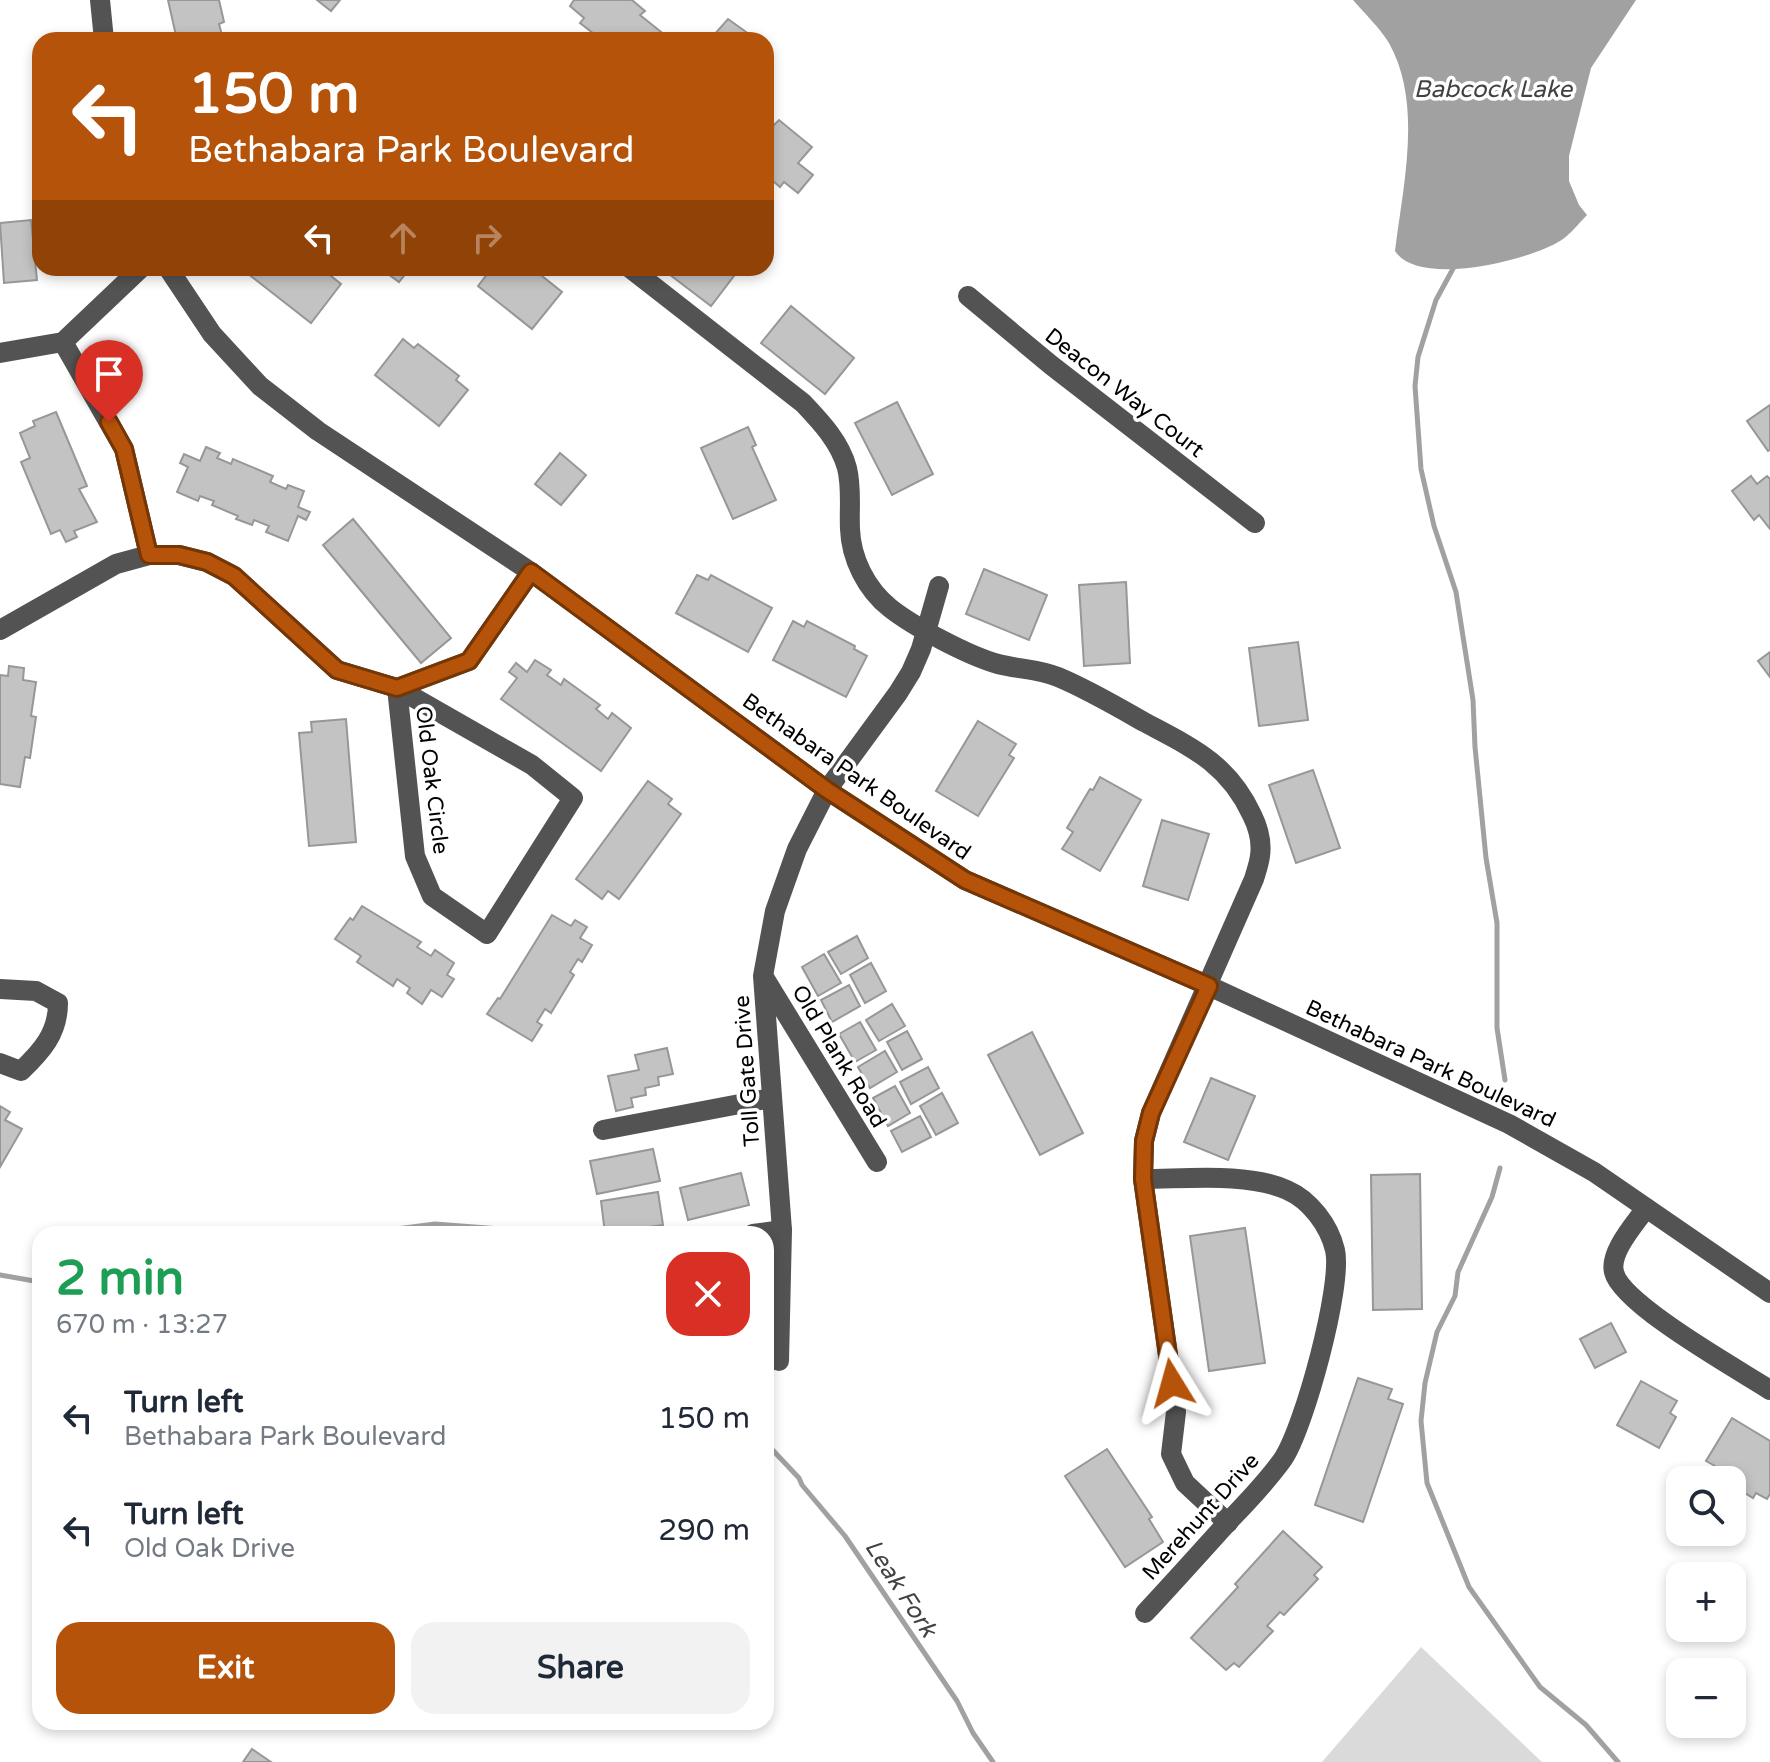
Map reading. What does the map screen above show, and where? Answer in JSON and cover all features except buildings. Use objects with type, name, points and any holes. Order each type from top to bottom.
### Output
[{"type":"street","points":[[100,0],[103,32]]},
{"type":"street","points":[[0,353],[63,342],[133,276]]},
{"type":"street","name":"Bethabara Park Boulevard","points":[[173,276],[212,334],[260,386],[318,431],[531,572],[827,790],[965,880],[1209,986],[1509,1124],[1594,1172],[1770,1293]]},
{"type":"street","points":[[640,276],[803,403],[825,428],[839,449],[850,480],[853,554],[859,570],[890,608],[974,655],[997,664],[1054,675],[1084,689],[1214,762],[1246,800],[1256,823],[1261,855],[1209,986],[1151,1113],[1144,1141],[1143,1179],[1176,1412],[1171,1454],[1185,1483],[1228,1523]]},
{"type":"street","name":"Deacon Way Court","points":[[968,296],[1051,365],[1255,523]]},
{"type":"street","points":[[63,342],[124,449],[149,555]]},
{"type":"street","points":[[0,630],[116,564],[149,555],[179,555],[207,562],[234,576],[337,670],[397,688],[469,661],[531,572]]},
{"type":"street","name":"Toll Gate Drive","points":[[779,1361],[782,1230],[763,976],[775,911],[797,849],[827,790],[898,693],[921,649],[939,586]]},
{"type":"street","name":"Old Oak Circle","points":[[397,688],[532,765],[573,798],[487,934],[432,896],[415,856],[397,688]]},
{"type":"street","name":"Old Plank Road","points":[[763,976],[877,1162]]},
{"type":"street","points":[[0,989],[36,991],[58,1003],[58,1020],[44,1049],[21,1071],[0,1063]]},
{"type":"street","points":[[603,1130],[771,1098]]},
{"type":"street","name":"Merehunt Drive","points":[[1143,1179],[1267,1182],[1290,1191],[1310,1207],[1329,1234],[1337,1266],[1311,1387],[1284,1457],[1265,1483],[1145,1613]]},
{"type":"street","points":[[1646,1208],[1618,1246],[1613,1270],[1621,1287],[1666,1324],[1770,1390]]},
{"type":"street","points":[[774,1231],[782,1230]]},
{"type":"shaded area","points":[[1421,1647],[1542,1762],[1322,1762]]},
{"type":"water","name":"Babcock Lake","points":[[1353,0],[1636,0],[1591,68],[1569,156],[1569,181],[1587,215],[1567,236],[1525,256],[1475,267],[1426,268],[1407,262],[1395,251],[1408,145],[1405,92],[1389,43]]},
{"type":"waterway","points":[[1455,265],[1436,300],[1418,357],[1415,386],[1421,469],[1434,526],[1456,592],[1473,700],[1486,858],[1497,923],[1497,1028],[1505,1080]]},
{"type":"waterway","points":[[1500,1168],[1492,1197],[1458,1272],[1455,1296],[1437,1332],[1425,1383],[1421,1421],[1427,1483],[1469,1587],[1540,1687],[1586,1725],[1618,1762]]},
{"type":"waterway","name":"Leak Fork","points":[[420,1226],[461,1226]]},
{"type":"waterway","name":"Leak Fork","points":[[0,1275],[32,1281]]},
{"type":"waterway","name":"Leak Fork","points":[[774,1451],[845,1536],[957,1701],[973,1733],[993,1762]]},
{"type":"route","points":[[109,422],[124,449],[149,555],[179,555],[207,562],[234,576],[337,670],[397,688],[469,661],[531,572],[827,790],[965,880],[1209,986],[1151,1113],[1144,1141],[1143,1179],[1172,1383]]}]
